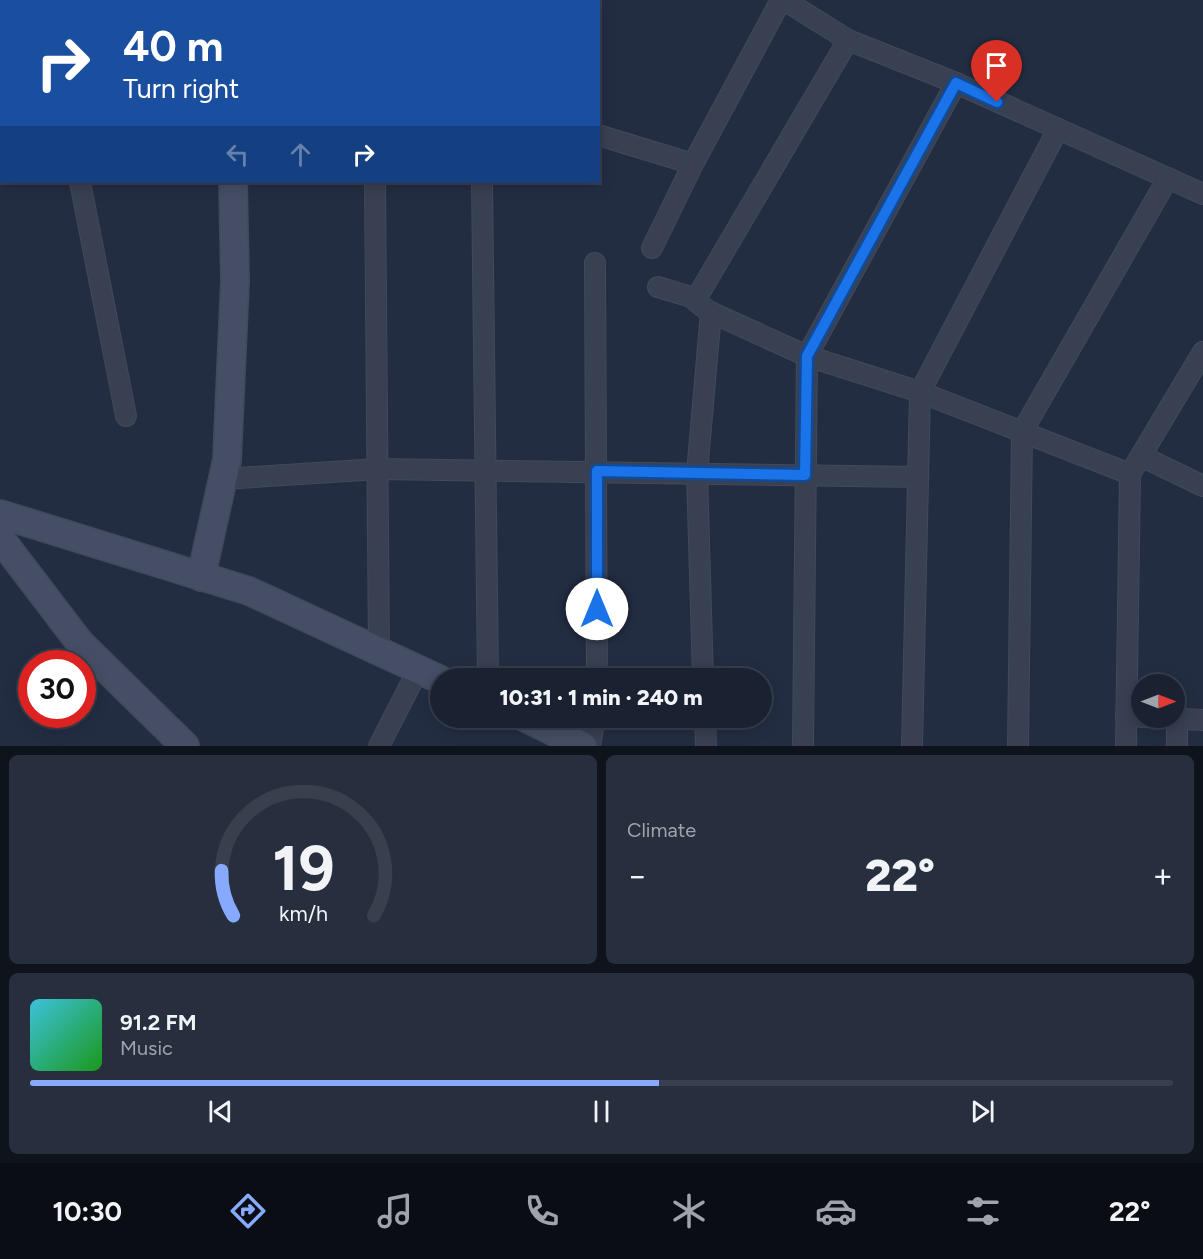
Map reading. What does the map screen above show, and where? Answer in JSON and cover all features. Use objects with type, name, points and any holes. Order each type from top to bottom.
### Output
[{"type":"street","points":[[652,248],[693,164],[782,0],[848,40],[956,83],[1203,194]]},
{"type":"street","points":[[696,299],[848,40]]},
{"type":"street","points":[[803,746],[807,356],[956,83]]},
{"type":"street","points":[[912,746],[920,392],[1058,129]]},
{"type":"street","points":[[600,136],[693,164]]},
{"type":"street","points":[[1018,746],[1022,432],[1168,178]]},
{"type":"street","points":[[80,183],[126,416]]},
{"type":"street","points":[[201,577],[227,460],[235,281],[233,183]]},
{"type":"street","points":[[375,183],[379,652]]},
{"type":"street","points":[[482,183],[488,668]]},
{"type":"street","points":[[595,263],[597,668]]},
{"type":"street","points":[[658,286],[696,299],[711,312],[807,356],[920,392],[1130,474]]},
{"type":"street","points":[[704,668],[697,473],[711,312]]},
{"type":"street","points":[[1126,746],[1130,474],[1203,352]]},
{"type":"street","points":[[1141,456],[1203,486]]},
{"type":"street","points":[[223,479],[378,469],[918,477]]},
{"type":"street","points":[[0,514],[249,591],[429,675],[379,746]]},
{"type":"street","points":[[0,538],[80,643],[184,746]]},
{"type":"street","points":[[1126,716],[1131,716]]},
{"type":"street","points":[[1185,720],[1203,720]]},
{"type":"street","points":[[546,728],[583,746]]},
{"type":"street","points":[[590,746],[592,728]]},
{"type":"street","points":[[705,728],[706,746]]},
{"type":"street","points":[[1177,728],[1177,746]]},
{"type":"route","points":[[597,609],[597,471],[805,475],[807,356],[956,83],[997,102]]}]
